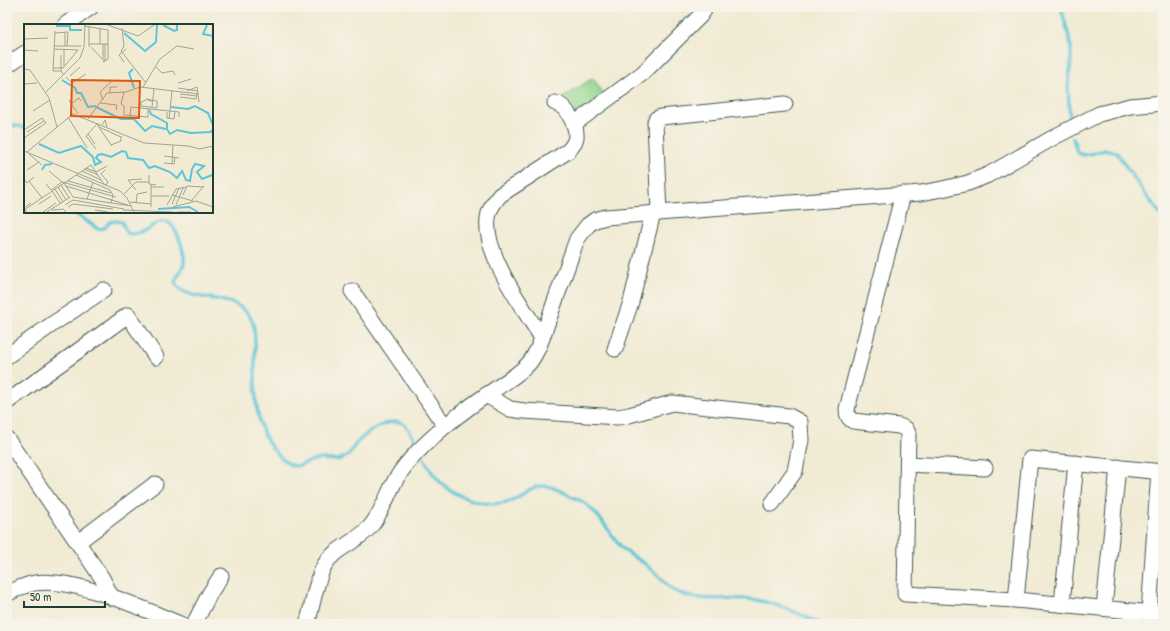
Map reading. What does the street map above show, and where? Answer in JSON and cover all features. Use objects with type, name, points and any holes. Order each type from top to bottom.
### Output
[{"type":"street","points":[[66,24],[91,7]]},
{"type":"street","points":[[574,124],[643,73],[700,16],[706,7]]},
{"type":"street","points":[[7,62],[9,64],[24,54]]},
{"type":"street","points":[[542,338],[502,274],[494,258],[490,240],[488,214],[493,203],[500,195],[568,151],[574,143],[576,130],[574,124],[563,107],[555,103]]},
{"type":"street","points":[[307,624],[319,579],[325,565],[334,554],[359,538],[370,527],[377,517],[396,479],[410,460],[445,426],[486,395],[519,373],[536,354],[577,239],[588,225],[595,220],[606,217],[942,190],[968,183],[988,175],[1056,136],[1099,114],[1130,106],[1163,103]]},
{"type":"street","points":[[615,349],[631,302],[656,213],[656,118],[785,104]]},
{"type":"street","points":[[903,194],[846,409],[849,418],[853,421],[899,426],[906,429],[908,433],[906,594],[1016,600],[1156,614],[1161,471],[1030,459],[1016,600]]},
{"type":"street","points":[[7,356],[104,290]]},
{"type":"street","points":[[352,291],[445,426]]},
{"type":"street","points":[[7,402],[128,315],[156,357]]},
{"type":"street","points":[[486,395],[510,409],[524,412],[618,417],[672,403],[789,416],[800,422],[800,446],[795,471],[772,504]]},
{"type":"street","points":[[7,439],[102,578],[112,598]]},
{"type":"street","points":[[1062,604],[1076,463]]},
{"type":"street","points":[[908,464],[985,468]]},
{"type":"street","points":[[1104,608],[1118,467]]},
{"type":"street","points":[[78,542],[155,484]]},
{"type":"street","points":[[194,624],[210,593],[221,576]]},
{"type":"street","points":[[7,594],[20,587],[37,583],[58,584],[91,590],[180,624]]},
{"type":"green space","points":[[593,78],[606,97],[574,117],[562,98]]},
{"type":"waterway","points":[[1061,7],[1071,45],[1071,63],[1068,86],[1070,122]]},
{"type":"waterway","points":[[7,125],[24,128]]},
{"type":"waterway","points":[[1073,138],[1077,152],[1083,155],[1105,150],[1117,153],[1163,219]]},
{"type":"waterway","points":[[74,213],[98,229],[105,228],[112,222],[122,222],[127,233],[131,234],[136,234],[161,221],[166,221],[171,224],[175,230],[183,252],[184,264],[175,282],[181,290],[201,297],[226,301],[237,305],[247,312],[253,323],[255,332],[256,396],[259,419],[267,440],[286,462],[291,465],[298,466],[318,459],[334,460],[344,458],[349,455],[355,445],[364,436],[383,424],[390,422],[404,424],[416,443]]},
{"type":"waterway","points":[[424,459],[442,484],[453,492],[478,502],[495,504],[504,503],[530,489],[539,486],[554,488],[580,500],[594,512],[624,550],[642,562],[673,590],[683,595],[703,598],[756,600],[773,604],[821,624]]}]
